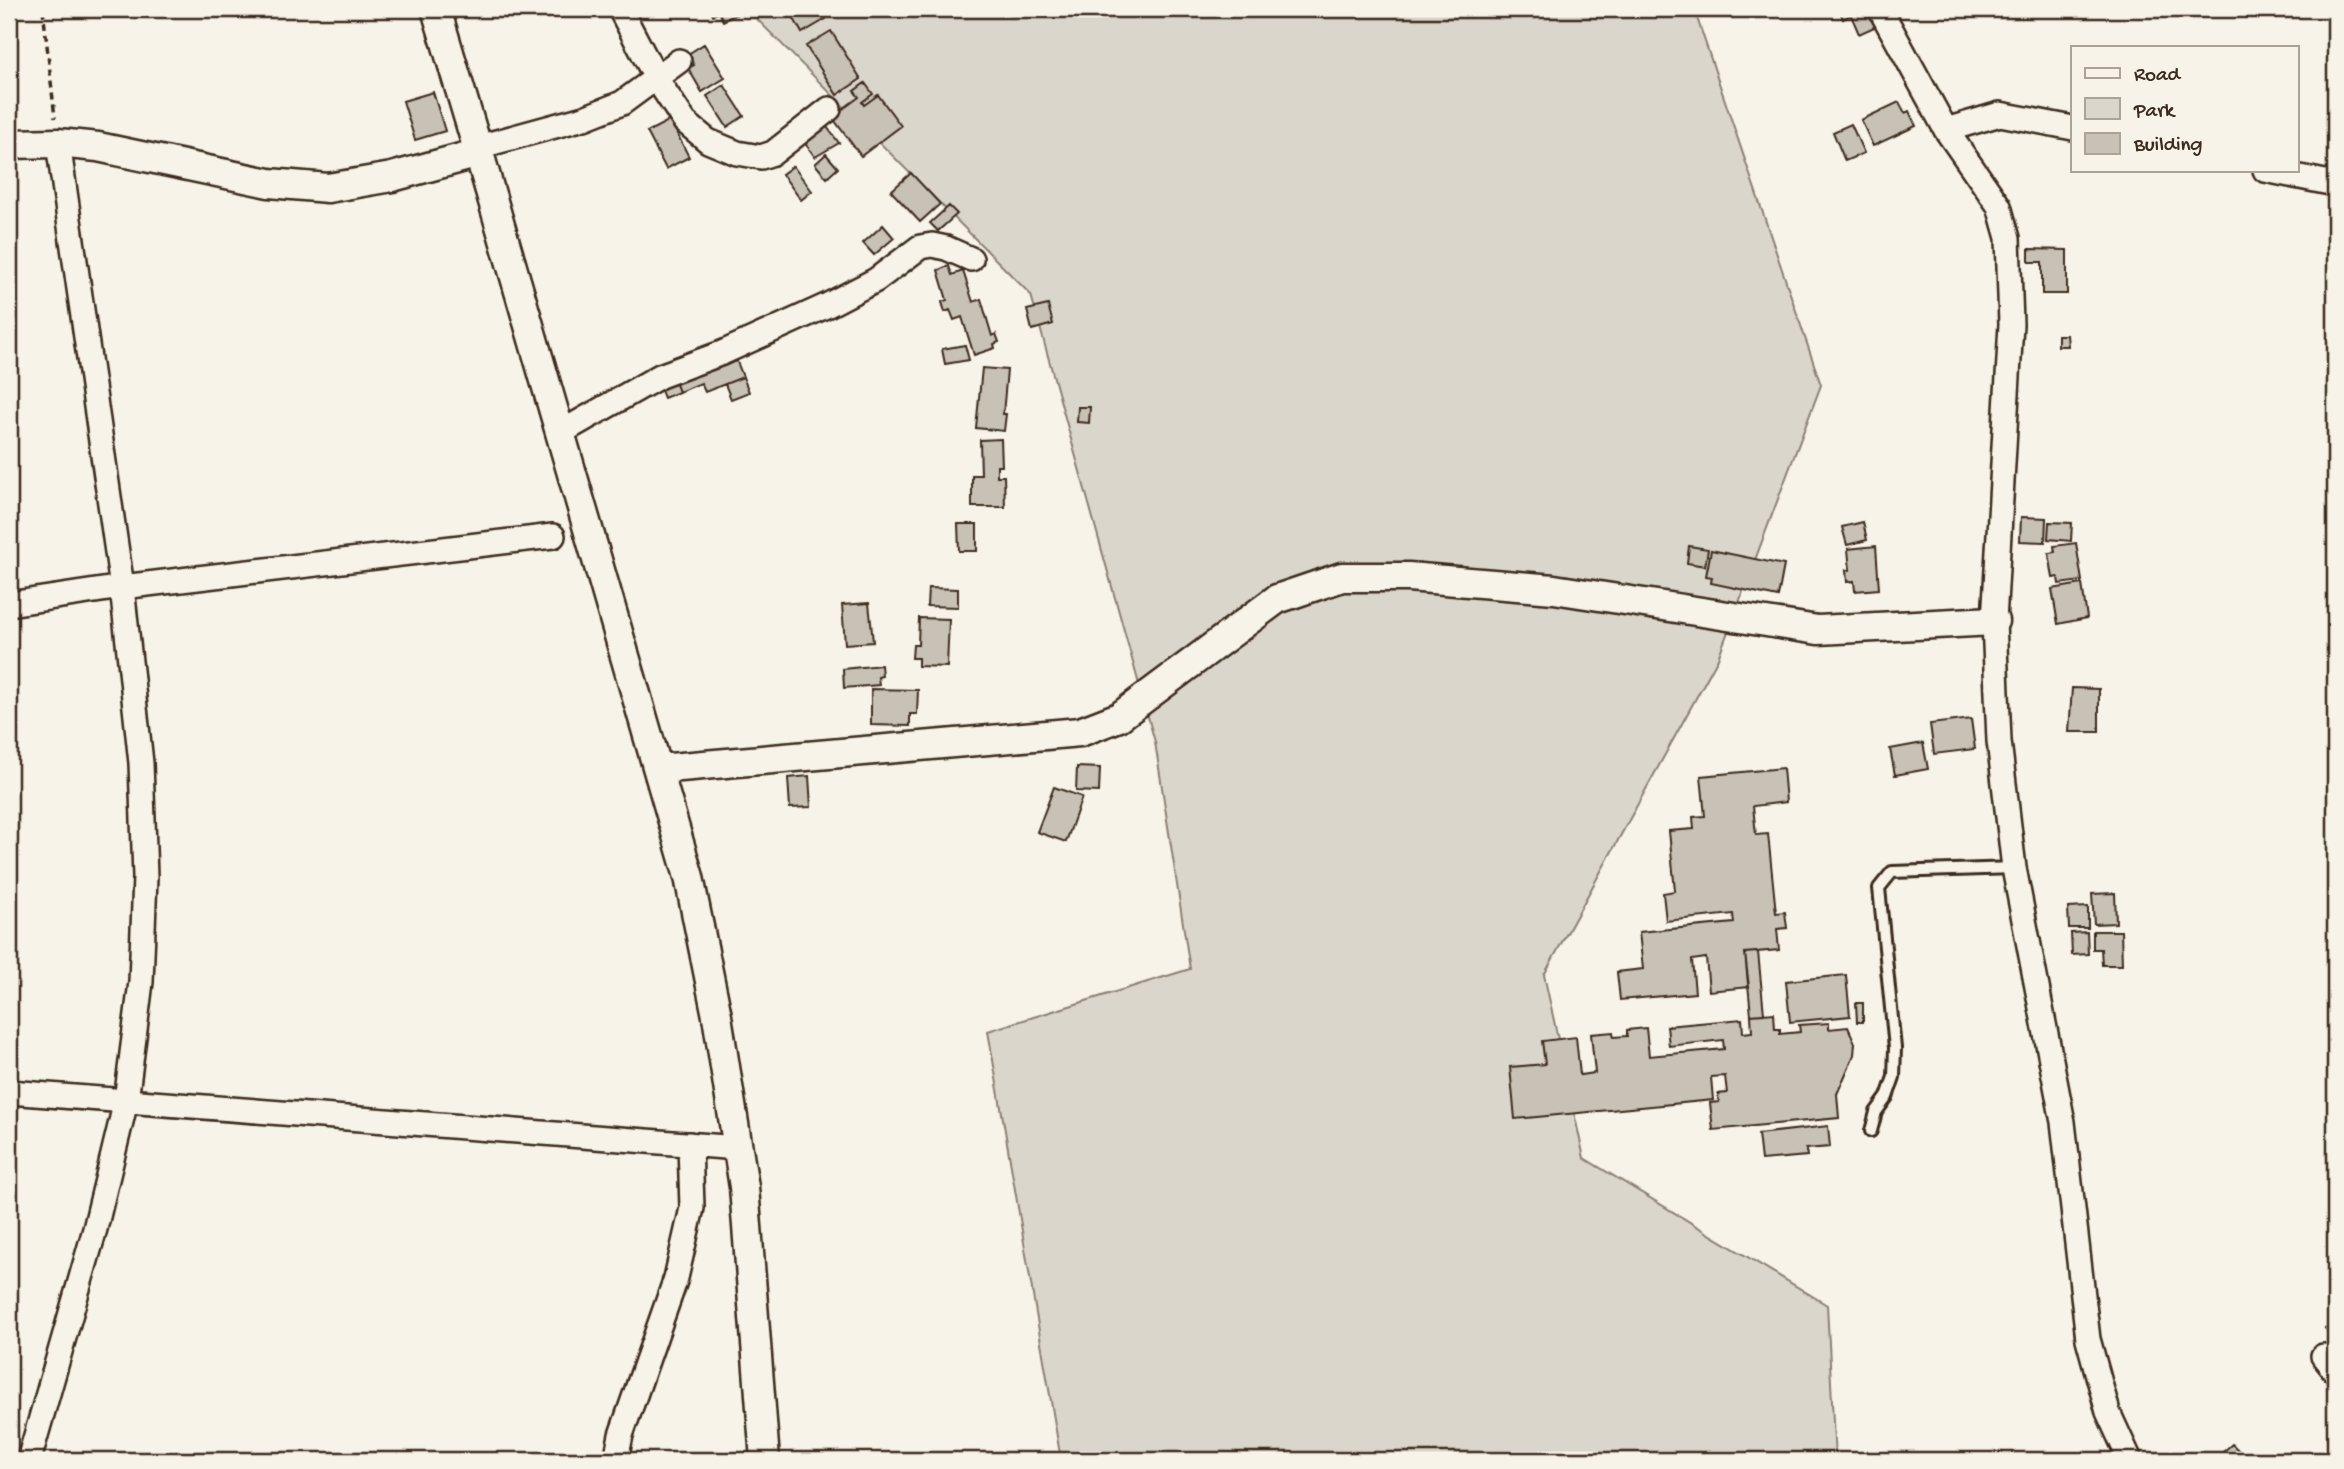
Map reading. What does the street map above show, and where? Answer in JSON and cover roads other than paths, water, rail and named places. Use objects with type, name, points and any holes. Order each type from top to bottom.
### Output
[{"type":"street","points":[[436,9],[689,877],[718,1016],[744,1187],[765,1460]]},
{"type":"street","points":[[620,9],[656,78],[685,122],[708,141],[737,153],[761,157],[773,153],[829,109]]},
{"type":"street","points":[[1880,9],[1946,130],[1998,206],[2008,238],[2011,324],[1994,621],[1999,741],[2014,868],[2063,1122],[2088,1339],[2108,1412],[2130,1460]]},
{"type":"street","points":[[9,144],[98,147],[269,183],[328,188],[392,177],[584,118],[622,103],[679,61]]},
{"type":"street","points":[[1946,130],[2000,114],[2071,128]]},
{"type":"street","points":[[29,1460],[95,1228],[126,1101],[141,982],[145,877],[141,763],[122,587],[58,144]]},
{"type":"street","points":[[2275,172],[2335,184]]},
{"type":"street","points":[[560,433],[660,376],[722,353],[828,305],[876,280],[920,247],[946,248],[971,259]]},
{"type":"street","points":[[9,604],[122,587],[553,536]]},
{"type":"street","points":[[658,769],[1080,732],[1119,717],[1277,599],[1342,577],[1408,577],[1553,589],[1818,631],[1994,621]]},
{"type":"street","points":[[9,1092],[738,1147]]},
{"type":"street","points":[[616,1460],[621,1435],[676,1278],[692,1208],[690,1144]]},
{"type":"lane","points":[[1871,1131],[1876,1112],[1887,1097],[1894,1077],[1895,1048],[1879,888],[1892,872],[2014,868]]}]
